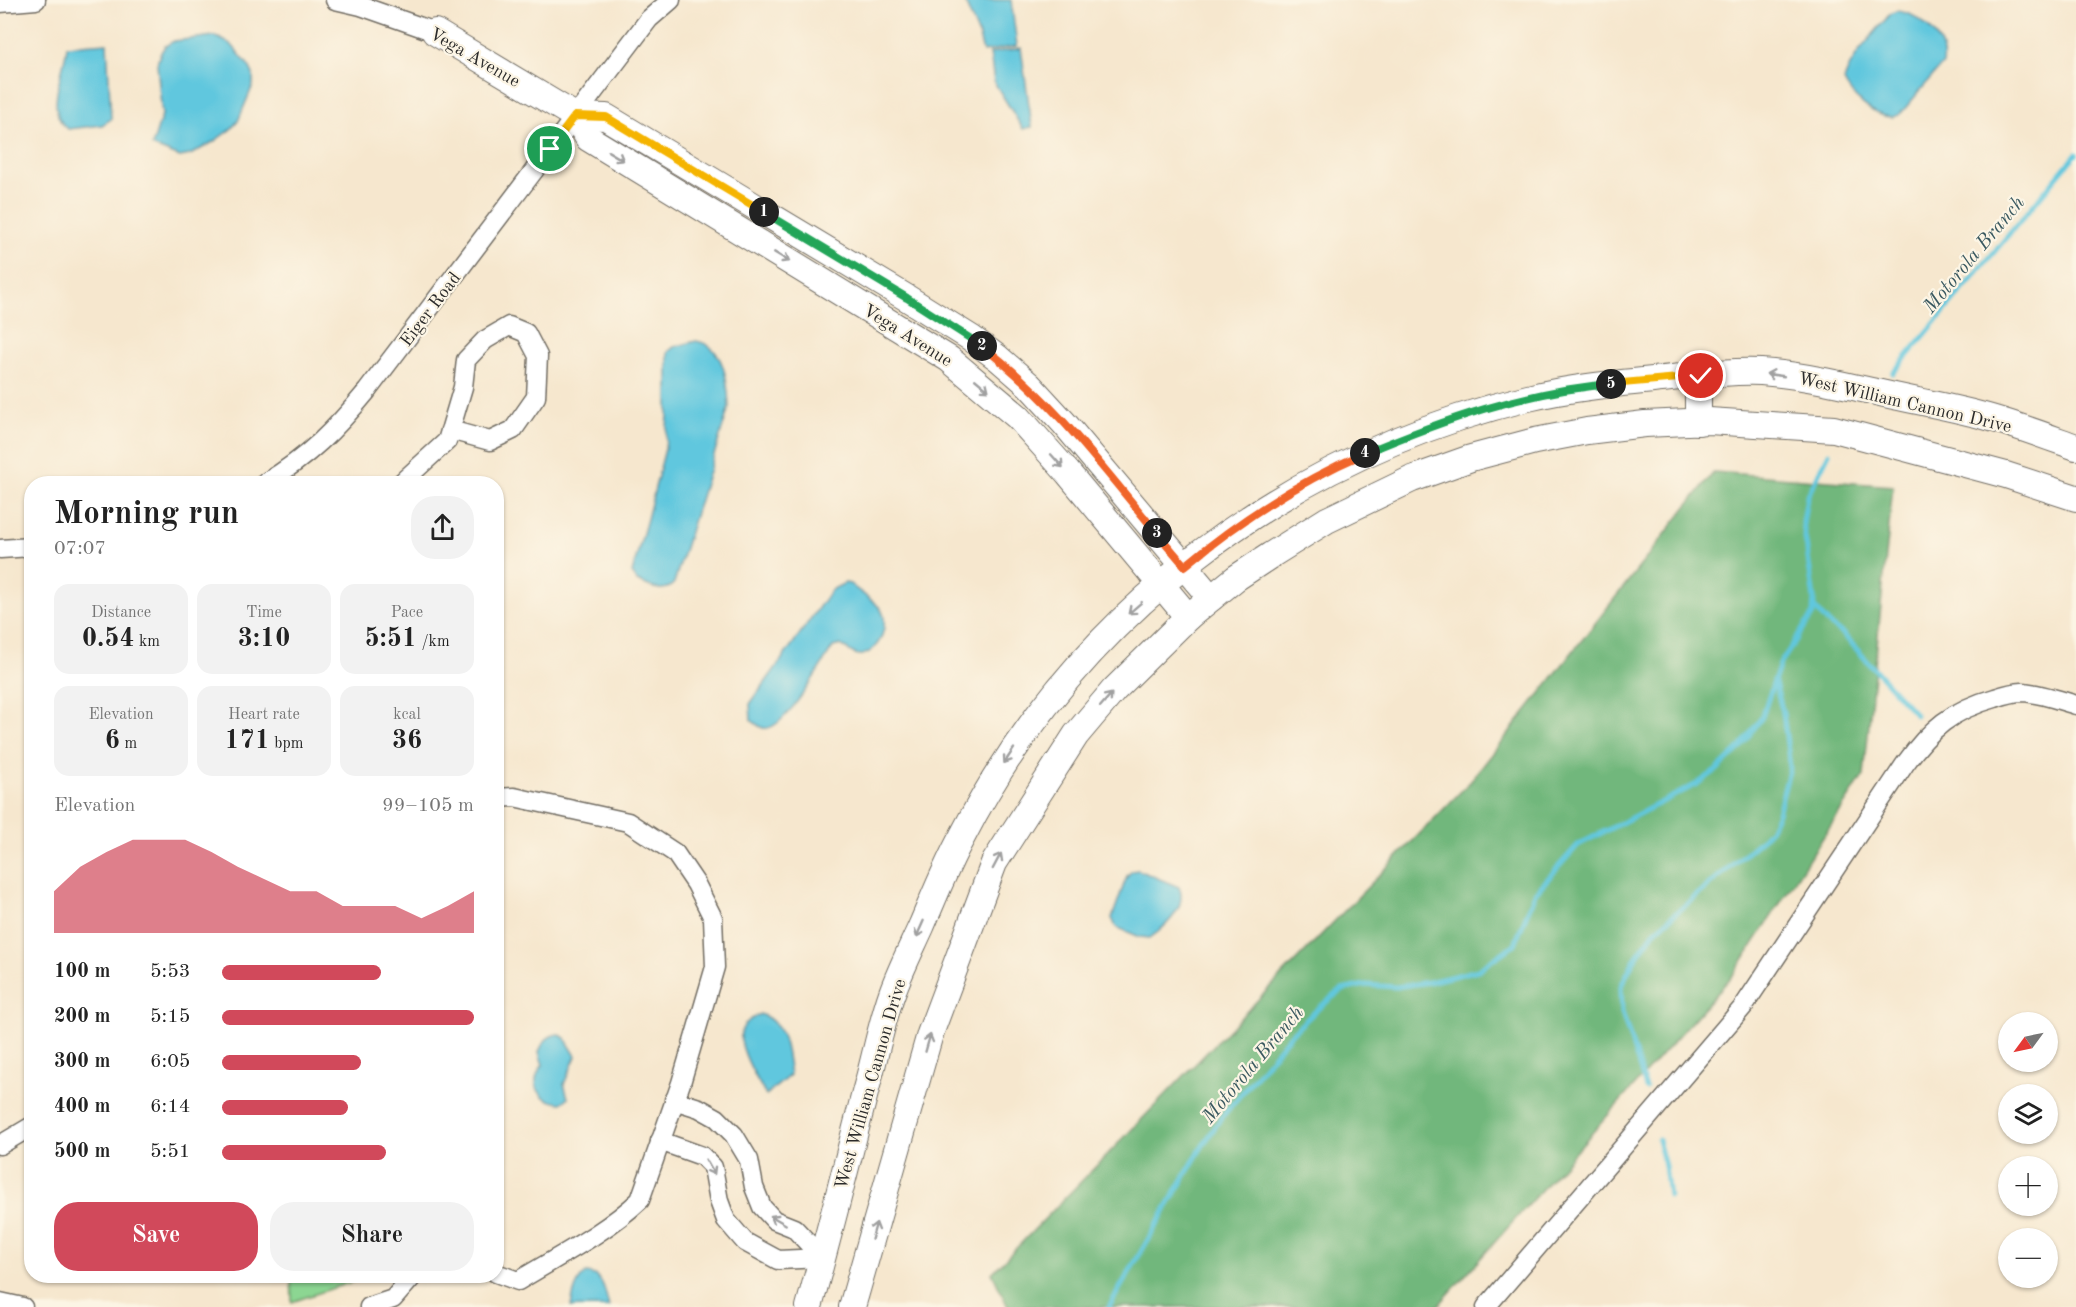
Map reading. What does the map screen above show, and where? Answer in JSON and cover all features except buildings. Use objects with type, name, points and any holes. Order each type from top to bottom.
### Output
[{"type":"main road","name":"Vega Avenue","points":[[435,32],[575,116],[588,138],[949,359],[984,387],[1030,430],[1188,617]]},
{"type":"main road","name":"Vega Avenue","points":[[575,116],[606,117],[971,338],[1029,385],[1078,439],[1211,598]]},
{"type":"main road","name":"West William Cannon Drive","points":[[808,1307],[891,994],[960,839],[1008,757],[1048,702],[1121,620],[1210,545],[1292,490],[1354,458],[1406,436],[1455,418],[1530,397],[1594,385],[1758,372],[1844,385],[1991,418],[2076,447]]},
{"type":"main road","points":[[1698,422],[1701,376]]},
{"type":"main road","points":[[852,1307],[930,1034],[994,863],[1076,735],[1114,690],[1188,617],[1270,555],[1327,520],[1412,479],[1451,465],[1535,441],[1587,430],[1710,421],[1834,429],[2006,475],[2076,498]]},
{"type":"main road","points":[[822,1258],[861,1276]]},
{"type":"street","points":[[0,3],[36,0]]},
{"type":"street","name":"Vega Avenue","points":[[335,0],[361,6],[435,32]]},
{"type":"street","name":"Eiger Road","points":[[275,476],[322,443],[349,414],[575,116],[650,20],[671,0]]},
{"type":"street","points":[[409,476],[447,441],[450,430],[463,387],[466,360],[485,340],[509,326],[526,333],[538,356],[536,397],[513,430],[490,441],[450,430]]},
{"type":"street","points":[[0,549],[24,548]]},
{"type":"street","points":[[1486,1307],[1743,1007],[1905,764],[1930,732],[1959,712],[1980,702],[2006,695],[2022,693],[2047,696],[2076,705]]},
{"type":"street","points":[[504,798],[514,797],[628,822],[675,853],[696,884],[713,918],[715,967],[640,1200],[628,1211],[518,1281],[504,1276]]},
{"type":"street","points":[[674,1100],[699,1108],[717,1118],[734,1136],[749,1160],[754,1187],[762,1207],[774,1220],[794,1228],[822,1258]]},
{"type":"street","points":[[0,1144],[24,1130]]},
{"type":"street","points":[[660,1141],[702,1156],[713,1167],[719,1201],[726,1220],[745,1242],[778,1260],[822,1258]]},
{"type":"street","points":[[369,1307],[393,1299],[407,1283]]},
{"type":"street","points":[[0,1302],[23,1307]]},
{"type":"green space","points":[[1714,472],[1893,486],[1864,775],[1733,975],[1437,1307],[1008,1307],[992,1273],[1471,781]]},
{"type":"green space","points":[[291,1283],[348,1283],[292,1302]]},
{"type":"water","points":[[964,0],[1011,0],[1017,46],[983,52]]},
{"type":"water","points":[[1896,11],[1914,17],[1930,29],[1941,45],[1943,64],[1901,113],[1892,117],[1870,110],[1852,93],[1844,81],[1857,54],[1890,14]]},
{"type":"water","points":[[214,36],[231,44],[253,74],[253,85],[238,121],[213,142],[190,155],[180,157],[152,146],[162,115],[157,64],[160,54],[165,46],[174,41]]},
{"type":"water","points":[[107,43],[111,119],[102,125],[68,129],[57,112],[56,101],[67,46]]},
{"type":"water","points":[[1021,48],[1032,127],[1023,129],[994,82],[990,53]]},
{"type":"water","points":[[696,341],[706,344],[719,358],[726,377],[729,407],[674,583],[670,587],[661,589],[637,581],[632,573],[665,449],[668,416],[668,352],[674,347]]},
{"type":"water","points":[[845,583],[850,584],[880,608],[884,628],[879,642],[862,655],[853,653],[841,645],[833,647],[801,696],[781,720],[771,727],[760,727],[751,720],[750,704],[831,590]]},
{"type":"water","points":[[1138,870],[1179,887],[1181,894],[1174,916],[1150,938],[1140,937],[1116,927],[1112,918],[1127,876],[1132,871]]},
{"type":"water","points":[[760,1014],[769,1018],[780,1031],[786,1048],[790,1075],[766,1095],[749,1064],[741,1039],[744,1026]]},
{"type":"water","points":[[558,1034],[565,1038],[576,1056],[564,1084],[568,1098],[561,1103],[547,1099],[538,1090],[536,1084],[536,1078],[543,1065],[539,1052],[548,1038]]},
{"type":"water","points":[[586,1273],[600,1280],[609,1307],[571,1307],[577,1284]]},
{"type":"waterway","name":"Motorola Branch","points":[[1893,373],[2076,154]]},
{"type":"waterway","name":"Motorola Branch","points":[[1109,1307],[1221,1118],[1292,1033],[1321,1006],[1342,990],[1365,985],[1396,987],[1429,982],[1478,970],[1515,944],[1535,893],[1578,845],[1697,784],[1717,770],[1740,748],[1762,717],[1780,664],[1813,614],[1814,599],[1803,523],[1807,497],[1829,453]]},
{"type":"waterway","points":[[1814,607],[1829,624],[1842,633],[1916,715]]},
{"type":"waterway","points":[[1646,1088],[1622,1012],[1621,986],[1633,962],[1654,932],[1770,830],[1778,813],[1790,767],[1783,713],[1774,680]]},
{"type":"waterway","points":[[1658,1140],[1665,1166],[1669,1196]]},
{"type":"route","points":[[550,149],[575,116],[606,117],[971,338],[1029,385],[1078,439],[1185,566],[1262,508],[1292,490],[1354,458],[1406,436],[1455,418],[1530,397],[1594,385],[1701,376]]}]
